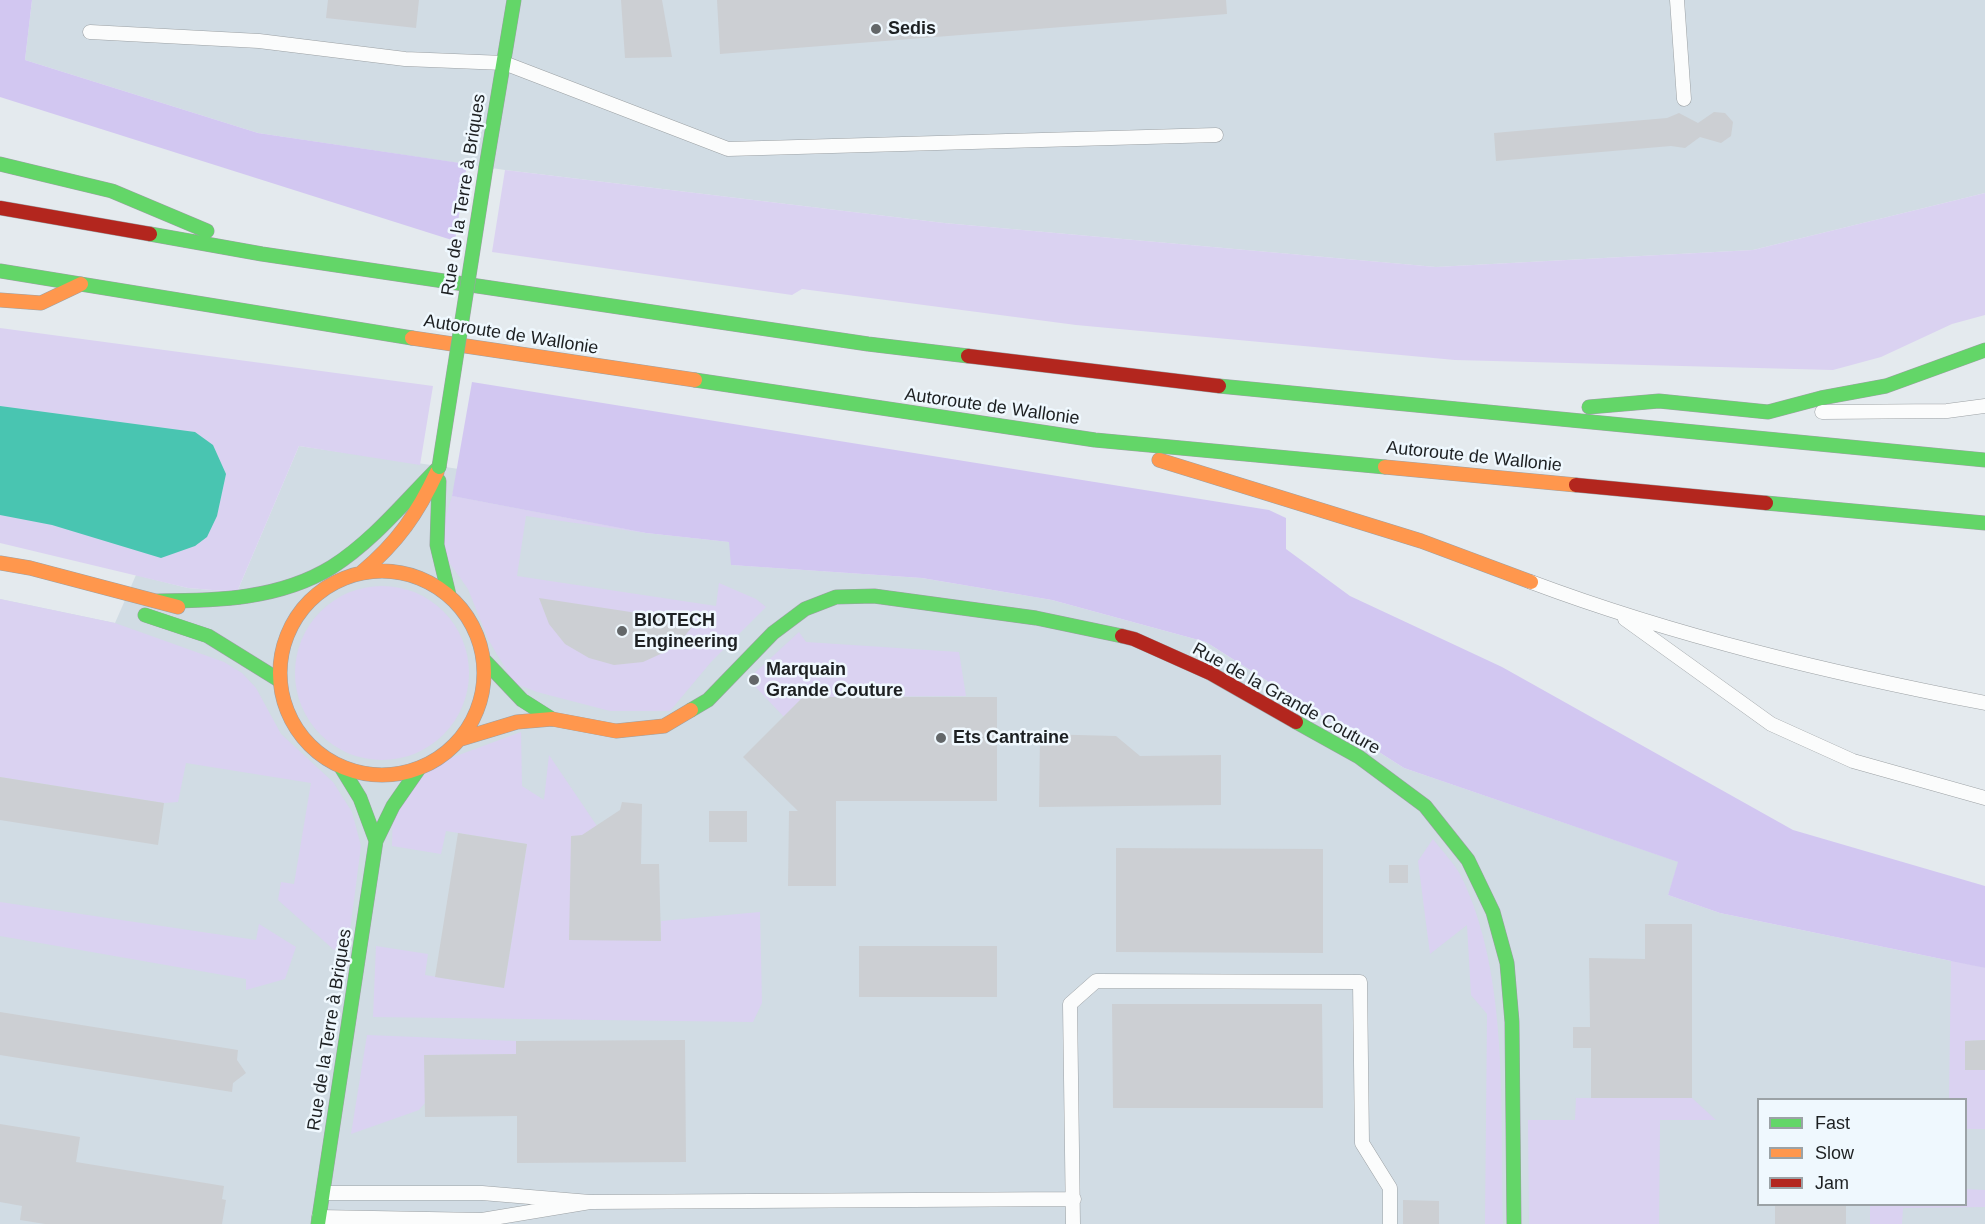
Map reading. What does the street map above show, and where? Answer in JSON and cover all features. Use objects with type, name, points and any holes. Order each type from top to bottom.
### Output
[{"type":"main road","name":"Rue de la Terre à Briques","points":[[449,595],[437,545],[439,467],[513,0]]},
{"type":"main road","points":[[0,164],[112,191],[262,254]]},
{"type":"main road","points":[[0,208],[262,254],[879,346],[1181,382],[1985,460]]},
{"type":"main road","name":"Autoroute de Wallonie","points":[[0,271],[584,364],[1095,440],[1985,523]]},
{"type":"main road","points":[[0,300],[41,303],[81,284]]},
{"type":"main road","points":[[1519,414],[1659,401],[1768,412],[1821,398],[1886,386],[1985,350]]},
{"type":"main road","points":[[1095,440],[1421,541],[1531,582]]},
{"type":"main road","name":"Rue de la Terre à Briques","points":[[362,572],[404,537],[415,520],[439,467]]},
{"type":"main road","points":[[158,601],[221,601],[273,590],[316,576],[355,549],[439,467]]},
{"type":"main road","points":[[0,563],[30,568],[203,614]]},
{"type":"main road","points":[[392,571],[423,578],[449,595],[466,614],[478,636],[484,661],[484,689],[479,707],[461,739],[441,758],[418,770],[392,776],[366,775],[341,767],[317,753],[298,732],[285,707],[279,680],[281,651],[291,624],[308,601],[333,583],[362,572],[392,571]]},
{"type":"main road","name":"Rue de la Grande Couture","points":[[461,739],[517,722],[552,719],[616,731],[664,726],[708,700],[773,633],[805,609],[836,597],[874,596],[1036,618],[1134,639],[1210,673],[1359,757],[1425,806],[1468,860],[1493,912],[1507,963],[1512,1022],[1514,1224]]},
{"type":"main road","points":[[288,607],[308,601]]},
{"type":"main road","points":[[129,610],[208,636],[279,680]]},
{"type":"main road","name":"Rue de la Grande Couture","points":[[484,661],[522,700],[552,719]]},
{"type":"main road","name":"Rue de la Terre à Briques","points":[[341,767],[360,798],[376,841]]},
{"type":"main road","name":"Rue de la Terre à Briques","points":[[319,1221],[376,841],[393,806],[418,770]]},
{"type":"lane","points":[[1677,0],[1684,99]]},
{"type":"lane","points":[[90,33],[259,41],[405,59],[504,63],[728,149],[1216,135]]},
{"type":"lane","points":[[1768,412],[1947,411],[1985,406]]},
{"type":"lane","points":[[1531,582],[1619,615],[1853,677],[1985,703]]},
{"type":"lane","points":[[1619,615],[1771,724],[1853,760],[1985,798]]},
{"type":"lane","points":[[1073,1224],[1070,1004],[1096,981],[1360,982],[1362,1143],[1390,1188],[1390,1224]]},
{"type":"lane","points":[[323,1193],[482,1193],[590,1202],[1074,1199]]},
{"type":"lane","points":[[319,1221],[482,1220],[590,1202]]},
{"type":"shaded area","points":[[0,0],[32,0],[25,60],[258,133],[467,164],[455,241],[0,97]]},
{"type":"shaded area","points":[[32,0],[1985,0],[1985,193],[1753,250],[1436,267],[944,223],[505,170],[258,133],[25,60]]},
{"type":"shaded area","points":[[505,170],[944,223],[1436,267],[1753,250],[1985,193],[1985,315],[1952,324],[1881,357],[1833,370],[1455,360],[1076,325],[802,289],[792,295],[492,252]]},
{"type":"shaded area","points":[[0,328],[433,386],[420,465],[299,446],[237,592],[188,588],[0,543]]},
{"type":"shaded area","points":[[472,382],[1269,510],[1286,518],[1286,549],[1350,596],[1502,667],[1793,830],[1985,886],[1985,968],[1720,913],[1668,895],[1678,862],[1404,768],[1206,642],[1052,600],[922,578],[731,565],[729,542],[646,533],[452,496]]},
{"type":"shaded area","points":[[0,406],[195,432],[213,445],[226,474],[217,516],[207,537],[195,546],[161,558],[52,525],[0,515]]},
{"type":"shaded area","points":[[299,446],[459,469],[452,496],[646,533],[730,542],[732,565],[922,578],[1052,600],[1206,642],[1404,768],[1679,862],[1668,895],[1720,913],[1985,968],[1985,1224],[0,1224],[0,599],[115,623],[136,575],[188,588],[237,592]]},
{"type":"shaded area","points":[[452,496],[646,533],[526,516],[517,576],[716,606],[719,583],[756,599],[766,607],[711,662],[670,711],[610,711],[537,692],[514,683],[488,639],[468,589],[437,545]]},
{"type":"shaded area","points":[[382,586],[415,593],[430,601],[443,612],[454,625],[462,640],[469,673],[462,706],[454,721],[443,734],[430,745],[415,753],[382,760],[349,753],[334,745],[321,734],[310,721],[302,706],[295,673],[302,640],[310,625],[321,612],[334,601],[349,593]]},
{"type":"shaded area","points":[[0,599],[115,623],[224,662],[242,673],[256,688],[281,734],[333,782],[352,812],[361,846],[348,946],[334,950],[278,900],[281,882],[294,884],[311,783],[186,763],[178,802],[164,803],[0,777]]},
{"type":"shaded area","points":[[799,632],[806,642],[959,652],[966,696],[823,697],[813,687],[784,717],[748,679]]},
{"type":"shaded area","points":[[521,732],[522,786],[544,800],[549,755],[597,826],[661,941],[661,921],[760,912],[762,1003],[753,1022],[373,1017],[376,946],[428,954],[425,975],[504,988],[527,844],[446,831],[441,854],[392,846],[393,806],[418,770]]},
{"type":"shaded area","points":[[1433,839],[1461,876],[1477,915],[1488,957],[1499,1046],[1503,1224],[1485,1224],[1487,1014],[1471,995],[1467,925],[1430,954],[1418,861]]},
{"type":"shaded area","points":[[0,902],[256,940],[259,924],[296,947],[285,979],[246,990],[246,979],[0,936]]},
{"type":"shaded area","points":[[1951,960],[1985,968],[1985,1040],[1965,1041],[1965,1070],[1985,1070],[1985,1129],[1967,1129],[1967,1098],[1949,1098]]},
{"type":"shaded area","points":[[367,1035],[516,1041],[516,1054],[425,1055],[425,1103],[419,1110],[351,1134]]},
{"type":"shaded area","points":[[1576,1098],[1692,1098],[1716,1120],[1660,1120],[1659,1224],[1529,1224],[1528,1120],[1575,1120]]},
{"type":"shaded area","points":[[1967,1189],[1985,1190],[1985,1207],[1903,1208],[1902,1224],[1870,1224],[1870,1206],[1967,1206]]},
{"type":"building","points":[[328,0],[419,0],[416,28],[326,18]]},
{"type":"building","points":[[621,0],[662,0],[672,57],[625,58]]},
{"type":"building","name":"Sedis","points":[[717,0],[1226,0],[1227,14],[720,54]]},
{"type":"building","points":[[1714,112],[1725,113],[1733,122],[1731,136],[1721,143],[1700,137],[1685,148],[1671,146],[1496,161],[1494,133],[1667,118],[1679,113],[1698,123]]},
{"type":"building","name":"BIOTECH Engineering","points":[[539,598],[696,622],[683,638],[665,652],[643,662],[614,665],[589,658],[565,644],[549,624]]},
{"type":"building","points":[[813,687],[823,697],[997,697],[997,801],[836,801],[836,886],[788,886],[789,811],[798,811],[743,757]]},
{"type":"building","points":[[1040,734],[1116,736],[1140,756],[1221,755],[1221,805],[1039,807]]},
{"type":"building","points":[[0,777],[164,803],[158,845],[0,820]]},
{"type":"building","points":[[622,802],[642,804],[641,864],[659,864],[661,941],[569,940],[571,836],[582,835],[620,810]]},
{"type":"building","points":[[709,811],[747,811],[747,842],[709,842]]},
{"type":"building","points":[[458,833],[527,844],[504,988],[435,977]]},
{"type":"building","points":[[1116,848],[1323,849],[1323,953],[1116,952]]},
{"type":"building","points":[[1389,865],[1408,865],[1408,883],[1389,883]]},
{"type":"building","points":[[1645,924],[1692,924],[1692,1098],[1591,1098],[1591,1048],[1573,1048],[1573,1027],[1590,1027],[1589,958],[1645,959]]},
{"type":"building","points":[[859,946],[997,946],[997,997],[859,997]]},
{"type":"building","points":[[1112,1004],[1322,1004],[1323,1108],[1113,1108]]},
{"type":"building","points":[[0,1012],[238,1050],[237,1060],[246,1073],[233,1083],[232,1092],[0,1055]]},
{"type":"building","points":[[685,1040],[686,1162],[517,1163],[517,1116],[425,1117],[424,1055],[516,1054],[516,1041]]},
{"type":"building","points":[[1985,1040],[1985,1070],[1965,1070],[1965,1041]]},
{"type":"building","points":[[0,1124],[80,1137],[76,1162],[224,1186],[222,1199],[226,1200],[222,1224],[45,1224],[20,1220],[22,1206],[0,1202]]},
{"type":"building","points":[[1403,1200],[1439,1201],[1439,1224],[1403,1224]]},
{"type":"building","points":[[1775,1206],[1846,1206],[1846,1224],[1775,1224]]},
{"type":"traffic: fast","points":[[486,167],[514,0]]},
{"type":"traffic: fast","points":[[0,164],[112,191],[207,231]]},
{"type":"traffic: fast","points":[[439,467],[486,167]]},
{"type":"traffic: fast","points":[[150,234],[262,254],[868,344],[968,356]]},
{"type":"traffic: fast","points":[[0,271],[412,338]]},
{"type":"traffic: fast","points":[[1589,407],[1659,401],[1768,412],[1821,398],[1886,386],[1985,350]]},
{"type":"traffic: fast","points":[[695,380],[1095,440],[1385,467]]},
{"type":"traffic: fast","points":[[1219,386],[1985,460]]},
{"type":"traffic: fast","points":[[158,601],[248,596],[270,592],[312,578],[347,557],[361,545],[439,467]]},
{"type":"traffic: fast","points":[[439,481],[437,545],[449,595]]},
{"type":"traffic: fast","points":[[1766,503],[1985,523]]},
{"type":"traffic: fast","points":[[691,710],[708,700],[773,633],[805,609],[836,597],[874,596],[1036,618],[1122,636]]},
{"type":"traffic: fast","points":[[145,615],[208,636],[279,680]]},
{"type":"traffic: fast","points":[[485,661],[522,700],[552,719]]},
{"type":"traffic: fast","points":[[1296,722],[1359,757],[1425,806],[1468,860],[1493,912],[1507,963],[1512,1022],[1514,1224]]},
{"type":"traffic: fast","points":[[341,767],[360,798],[376,841]]},
{"type":"traffic: fast","points":[[318,1224],[376,841],[393,806],[418,770]]},
{"type":"traffic: slow","points":[[0,300],[41,303],[81,284]]},
{"type":"traffic: slow","points":[[412,338],[695,380]]},
{"type":"traffic: slow","points":[[1159,460],[1421,541],[1531,582]]},
{"type":"traffic: slow","points":[[1385,467],[1576,485]]},
{"type":"traffic: slow","points":[[362,572],[386,550],[406,526],[437,472]]},
{"type":"traffic: slow","points":[[0,563],[30,568],[178,607]]},
{"type":"traffic: slow","points":[[372,571],[392,571],[421,578],[447,594],[461,608],[477,634],[484,673],[477,712],[461,738],[447,752],[412,771],[392,775],[372,775],[343,768],[317,752],[303,738],[284,703],[280,683],[280,663],[287,634],[303,608],[317,594],[352,575],[372,571]]},
{"type":"traffic: slow","points":[[461,739],[517,722],[552,719],[616,731],[664,726],[691,710]]},
{"type":"traffic: jam","points":[[0,208],[150,234]]},
{"type":"traffic: jam","points":[[968,356],[1219,386]]},
{"type":"traffic: jam","points":[[1576,485],[1766,503]]},
{"type":"traffic: jam","points":[[1122,636],[1134,639],[1210,673],[1296,722]]},
{"type":"place","name":"Sedis","points":[[876,29]]},
{"type":"place","name":"BIOTECH Engineering","points":[[622,631]]},
{"type":"place","name":"Marquain Grande Couture","points":[[754,680]]},
{"type":"place","name":"Ets Cantraine","points":[[941,738]]}]
